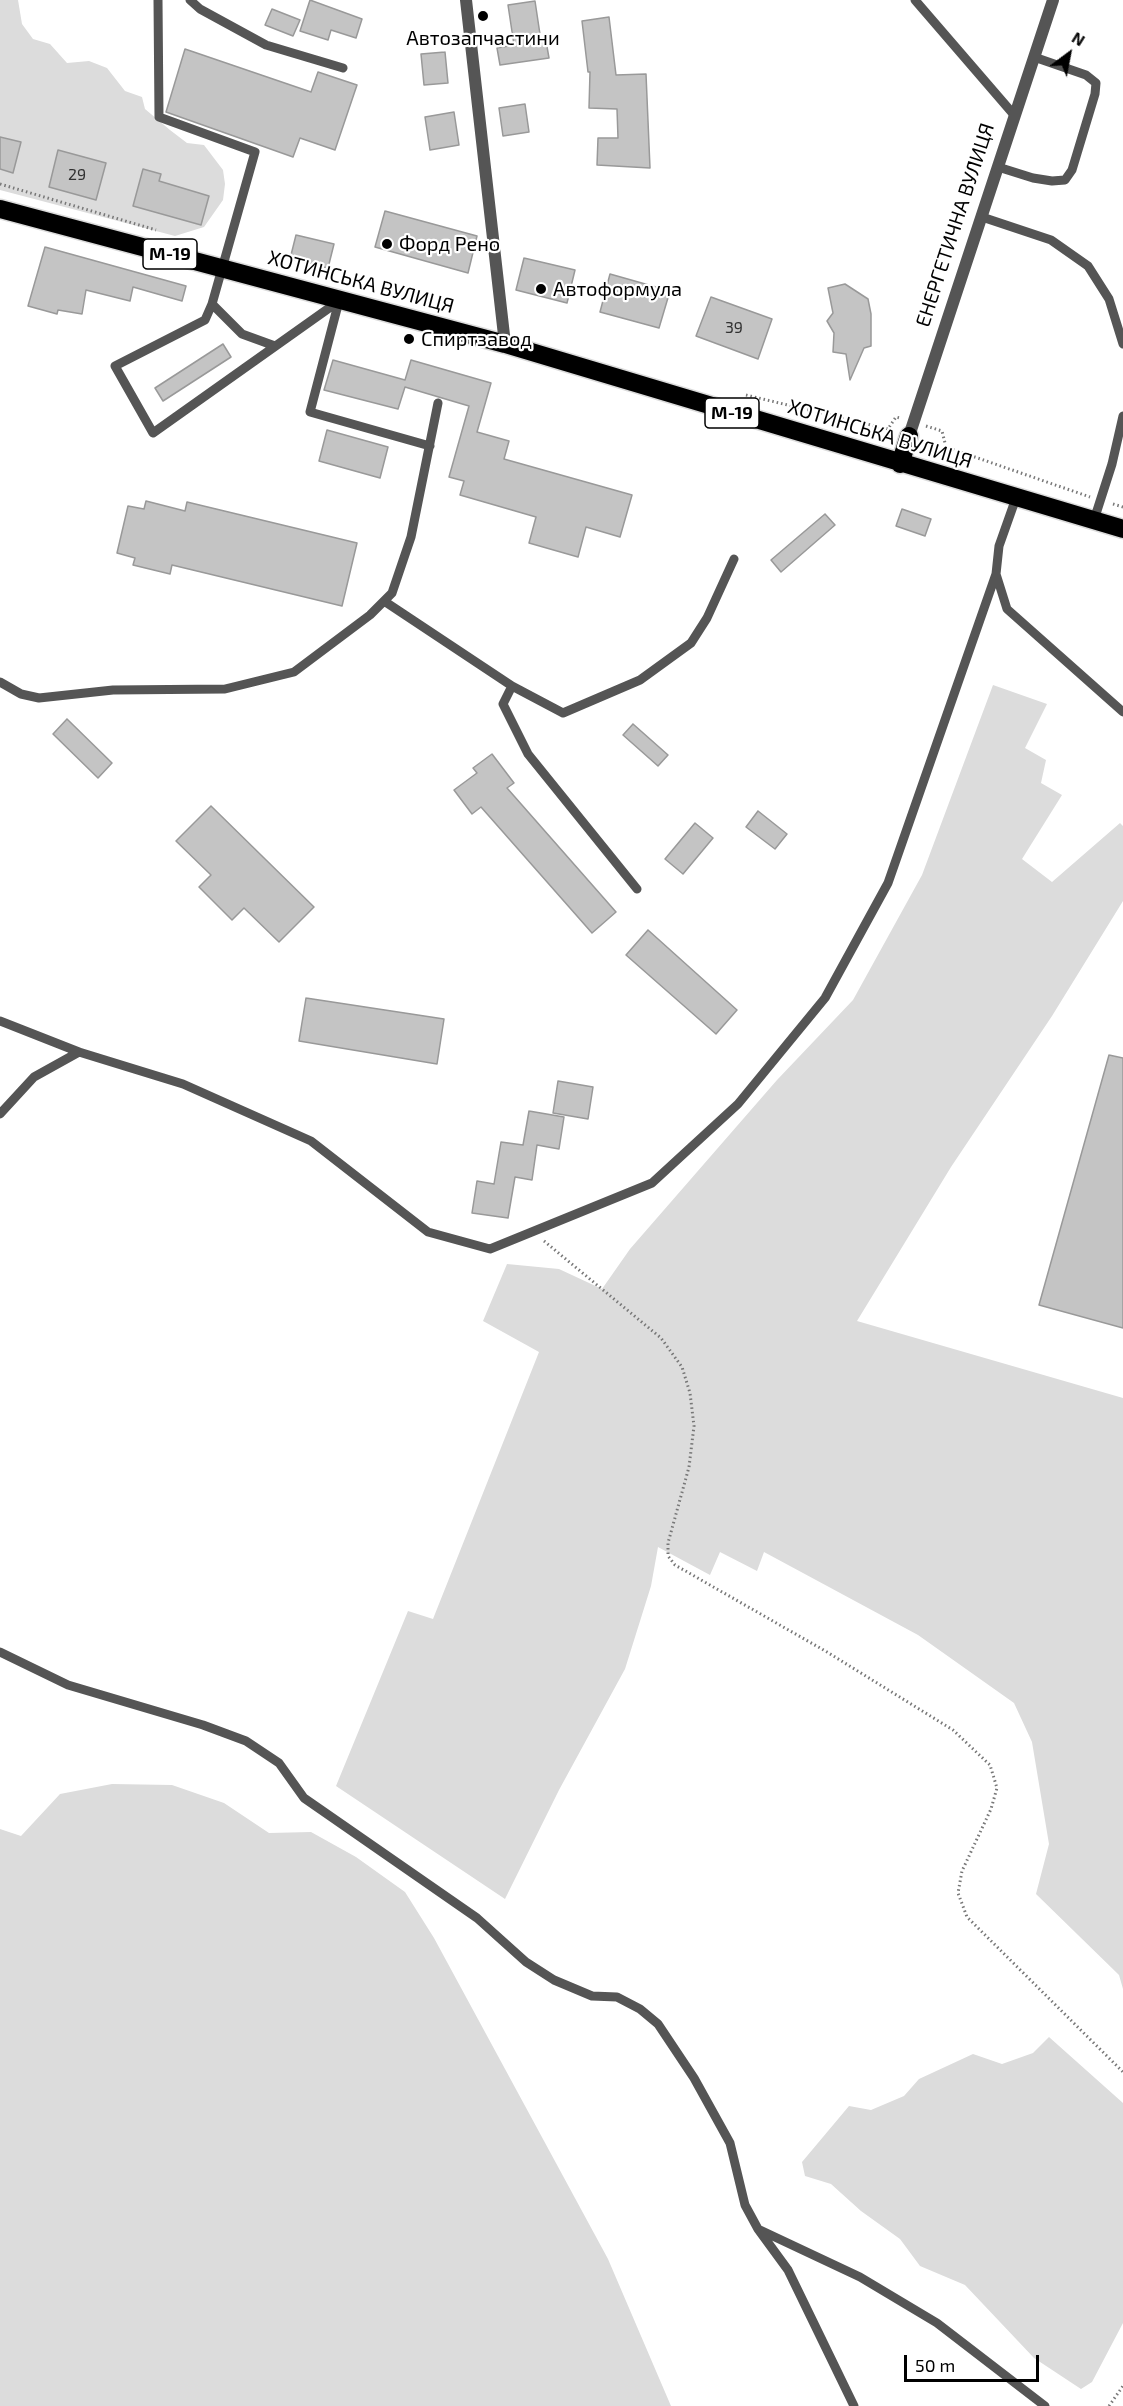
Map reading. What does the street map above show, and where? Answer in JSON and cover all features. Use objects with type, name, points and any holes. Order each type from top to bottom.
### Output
[{"type":"highway","name":"ХОТИНСЬКА ВУЛИЦЯ","points":[[0,209],[505,344],[1123,529]]},
{"type":"highway","name":"ЕНЕРГЕТИЧНА ВУЛИЦЯ","points":[[900,464],[909,436]]},
{"type":"street","points":[[466,0],[505,344]]},
{"type":"street","name":"ЕНЕРГЕТИЧНА ВУЛИЦЯ","points":[[909,436],[1053,0]]},
{"type":"lane","points":[[158,0],[159,117],[255,152],[212,304],[205,320],[115,366],[153,433],[339,301]]},
{"type":"lane","points":[[190,0],[200,9],[266,45],[343,68]]},
{"type":"lane","points":[[915,0],[1015,116]]},
{"type":"lane","points":[[998,167],[1033,178],[1052,181],[1065,180],[1072,170],[1095,94],[1096,83],[1086,75],[1034,57]]},
{"type":"lane","points":[[982,217],[1051,240],[1088,266],[1109,299],[1123,344]]},
{"type":"lane","points":[[339,301],[310,411],[430,446]]},
{"type":"lane","points":[[212,304],[242,334],[275,346]]},
{"type":"lane","points":[[0,682],[21,694],[39,698],[112,690],[225,689],[294,672],[370,615],[392,593],[411,537],[438,403]]},
{"type":"lane","points":[[1094,520],[1112,464],[1123,416]]},
{"type":"lane","points":[[0,1021],[80,1052],[183,1084],[311,1141],[428,1232],[490,1249],[652,1183],[738,1104],[825,998],[888,883],[996,574],[999,546],[1016,498]]},
{"type":"lane","points":[[384,601],[512,686],[563,713],[640,680],[691,644],[707,618],[734,559]]},
{"type":"lane","points":[[996,574],[1007,609],[1123,712]]},
{"type":"lane","points":[[512,686],[503,704],[528,754],[637,889]]},
{"type":"lane","points":[[0,1114],[34,1077],[80,1052]]},
{"type":"lane","points":[[0,1652],[68,1685],[203,1725],[246,1741],[279,1763],[304,1798],[477,1918],[526,1962],[563,1984],[592,1996],[617,1997],[640,2009],[664,2033],[694,2078],[730,2143],[745,2205],[758,2229],[788,2270],[854,2406]]},
{"type":"lane","points":[[758,2229],[860,2277],[937,2323],[1045,2406]]},
{"type":"path","points":[[534,1232],[661,1338],[682,1367],[690,1393],[694,1426],[689,1467],[668,1543],[668,1556],[675,1565],[827,1652],[953,1730],[990,1765],[997,1788],[991,1809],[962,1871],[958,1893],[967,1917],[1123,2072]]},
{"type":"path","points":[[1109,2406],[1123,2386]]},
{"type":"shaded area","points":[[0,0],[18,0],[22,24],[33,39],[50,44],[67,63],[89,61],[107,68],[125,91],[142,97],[145,109],[170,130],[187,143],[204,145],[223,170],[225,184],[223,200],[204,227],[175,236],[0,190]]},
{"type":"shaded area","points":[[993,685],[1047,704],[1025,748],[1046,760],[1041,783],[1062,795],[1022,859],[1052,882],[1120,823],[1123,826],[1123,901],[1052,1016],[951,1167],[857,1321],[1123,1398],[1123,1989],[1119,1975],[1036,1894],[1049,1844],[1032,1742],[1014,1703],[918,1635],[764,1552],[757,1571],[720,1552],[710,1575],[658,1547],[651,1586],[625,1669],[559,1790],[505,1899],[336,1786],[408,1611],[433,1619],[539,1352],[483,1321],[507,1264],[559,1269],[602,1289],[630,1249],[777,1080],[853,1000],[922,875]]},
{"type":"shaded area","points":[[112,1784],[172,1785],[224,1803],[269,1833],[311,1832],[356,1857],[405,1892],[434,1938],[608,2259],[671,2406],[0,2406],[0,1829],[21,1836],[60,1794]]},
{"type":"shaded area","points":[[1049,2037],[1123,2103],[1123,2323],[1092,2382],[1081,2389],[1034,2358],[965,2285],[920,2266],[900,2239],[861,2211],[831,2184],[805,2176],[802,2162],[849,2106],[871,2110],[904,2096],[919,2079],[973,2054],[1002,2064],[1033,2053]]},
{"type":"building","points":[[310,0],[362,19],[356,38],[331,30],[328,40],[300,31]]},
{"type":"building","points":[[535,1],[541,41],[546,41],[549,58],[500,65],[497,48],[514,45],[508,5]]},
{"type":"building","points":[[272,9],[300,20],[293,36],[265,25]]},
{"type":"building","points":[[609,17],[616,75],[646,74],[650,168],[597,165],[598,138],[618,138],[617,109],[589,108],[590,72],[588,72],[582,21]]},
{"type":"building","points":[[185,49],[311,92],[318,72],[357,85],[335,150],[300,138],[293,157],[166,112]]},
{"type":"building","points":[[445,52],[448,83],[424,85],[421,54]]},
{"type":"building","points":[[525,104],[529,132],[503,136],[499,108]]},
{"type":"building","points":[[454,112],[459,145],[430,150],[425,117]]},
{"type":"building","points":[[0,137],[21,142],[13,173],[0,169]]},
{"type":"building","points":[[58,150],[106,163],[96,200],[49,187]]},
{"type":"building","points":[[143,169],[161,174],[159,181],[209,196],[201,225],[133,206]]},
{"type":"building","points":[[385,211],[477,236],[468,273],[375,247]]},
{"type":"building","points":[[296,235],[334,244],[328,268],[290,259]]},
{"type":"building","points":[[45,247],[186,286],[182,301],[133,287],[130,301],[86,290],[82,314],[58,310],[57,314],[28,306]]},
{"type":"building","points":[[524,258],[575,270],[567,303],[516,290]]},
{"type":"building","points":[[610,274],[670,291],[659,328],[600,312]]},
{"type":"building","points":[[845,284],[868,299],[871,314],[871,346],[864,348],[850,380],[846,354],[833,352],[834,333],[827,321],[833,313],[828,288]]},
{"type":"building","points":[[711,297],[772,319],[758,359],[696,336]]},
{"type":"building","points":[[223,344],[231,357],[163,401],[155,388]]},
{"type":"building","points":[[333,360],[405,380],[411,360],[491,383],[477,432],[509,441],[504,459],[632,495],[620,537],[586,527],[578,557],[529,543],[536,517],[460,495],[464,481],[449,477],[469,406],[405,387],[398,409],[324,390]]},
{"type":"building","points":[[327,430],[388,447],[380,478],[319,461]]},
{"type":"building","points":[[146,501],[185,511],[187,502],[357,543],[342,606],[172,565],[170,574],[133,565],[135,558],[117,553],[128,506],[144,509]]},
{"type":"building","points":[[902,509],[931,519],[925,536],[896,526]]},
{"type":"building","points":[[825,514],[835,525],[781,572],[771,560]]},
{"type":"building","points":[[67,719],[112,763],[98,778],[53,734]]},
{"type":"building","points":[[633,724],[668,755],[658,766],[623,735]]},
{"type":"building","points":[[492,754],[514,783],[507,788],[616,912],[592,933],[481,807],[472,814],[454,790],[477,773],[473,768]]},
{"type":"building","points":[[211,806],[314,907],[279,942],[244,908],[232,920],[199,887],[211,875],[176,841]]},
{"type":"building","points":[[758,811],[787,834],[775,849],[746,827]]},
{"type":"building","points":[[695,823],[713,838],[683,874],[665,859]]},
{"type":"building","points":[[648,930],[737,1010],[716,1034],[626,955]]},
{"type":"building","points":[[306,998],[444,1019],[437,1064],[299,1041]]},
{"type":"building","points":[[1109,1055],[1123,1058],[1123,1328],[1039,1305]]},
{"type":"building","points":[[558,1081],[593,1087],[588,1119],[553,1113]]},
{"type":"building","points":[[529,1111],[564,1117],[559,1149],[537,1145],[532,1180],[515,1177],[508,1218],[472,1213],[477,1181],[494,1184],[501,1142],[523,1145]]},
{"type":"place","name":"Автозапчастини","points":[[483,16]]},
{"type":"place","name":"Форд Рено","points":[[387,244]]},
{"type":"place","name":"Автоформула","points":[[541,289]]},
{"type":"place","name":"Спиртзавод","points":[[409,339]]}]
